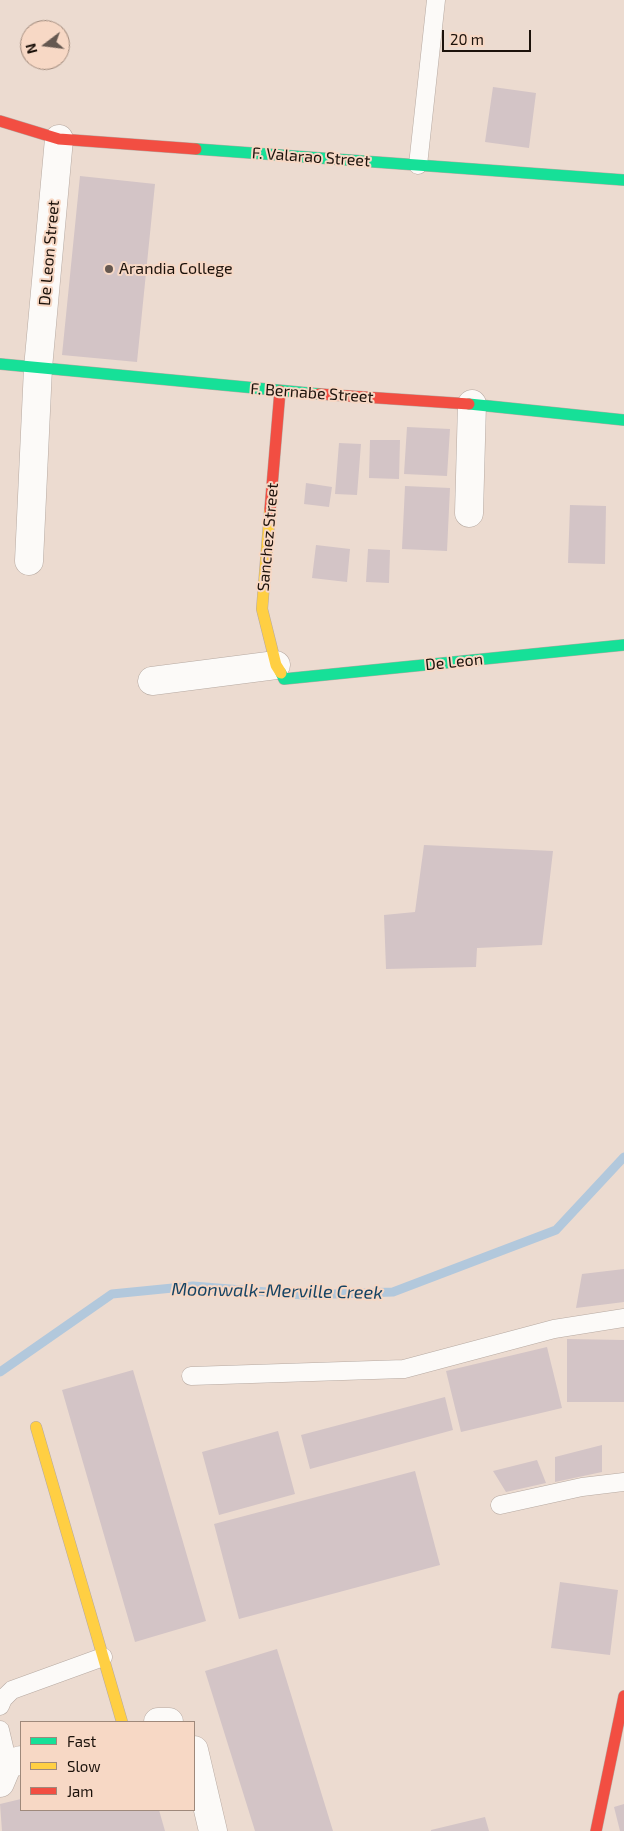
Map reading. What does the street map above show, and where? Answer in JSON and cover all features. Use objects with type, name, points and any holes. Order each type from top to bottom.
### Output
[{"type":"street","name":"F. Valarao Street","points":[[0,122],[59,139],[624,180]]},
{"type":"street","name":"De Leon Street","points":[[29,562],[38,368],[59,139]]},
{"type":"street","name":"F. Bernabe Street","points":[[0,364],[280,391],[472,404],[624,420]]},
{"type":"street","name":"Sanchez Street","points":[[280,391],[262,609],[280,672]]},
{"type":"street","points":[[469,514],[472,404]]},
{"type":"street","name":"De Leon","points":[[280,672],[624,645]]},
{"type":"street","points":[[152,681],[280,672]]},
{"type":"street","points":[[36,1427],[122,1721]]},
{"type":"street","points":[[596,1831],[624,1696]]},
{"type":"street","points":[[195,1754],[213,1831]]},
{"type":"lane","points":[[418,165],[436,0]]},
{"type":"lane","points":[[191,1376],[404,1368],[554,1329],[624,1318]]},
{"type":"lane","points":[[500,1505],[582,1487],[624,1482]]},
{"type":"lane","points":[[0,1706],[3,1699],[12,1690],[103,1658]]},
{"type":"lane","points":[[0,1730],[10,1769]]},
{"type":"building","points":[[493,87],[536,93],[529,148],[485,142]]},
{"type":"building","name":"Arandia College","points":[[80,176],[155,184],[137,362],[62,355]]},
{"type":"building","points":[[407,427],[450,429],[447,476],[404,474]]},
{"type":"building","points":[[370,440],[400,440],[399,479],[369,478]]},
{"type":"building","points":[[339,443],[361,444],[357,495],[335,494]]},
{"type":"building","points":[[306,483],[332,487],[329,507],[304,504]]},
{"type":"building","points":[[405,486],[450,488],[447,551],[402,549]]},
{"type":"building","points":[[570,505],[606,506],[605,564],[568,563]]},
{"type":"building","points":[[316,545],[350,549],[347,582],[312,578]]},
{"type":"building","points":[[368,549],[390,550],[389,583],[366,582]]},
{"type":"building","points":[[424,845],[553,851],[542,945],[477,948],[476,967],[386,969],[384,915],[415,912]]},
{"type":"building","points":[[624,1269],[624,1302],[576,1308],[582,1274]]},
{"type":"building","points":[[567,1339],[624,1340],[624,1402],[567,1402]]},
{"type":"building","points":[[547,1347],[562,1408],[461,1432],[446,1371]]},
{"type":"building","points":[[133,1370],[206,1621],[135,1642],[62,1390]]},
{"type":"building","points":[[445,1397],[453,1430],[310,1469],[301,1435]]},
{"type":"building","points":[[278,1431],[295,1494],[219,1515],[202,1452]]},
{"type":"building","points":[[602,1445],[602,1472],[555,1482],[555,1457]]},
{"type":"building","points":[[537,1460],[546,1483],[506,1492],[493,1471]]},
{"type":"building","points":[[415,1471],[440,1565],[239,1619],[214,1524]]},
{"type":"building","points":[[560,1582],[618,1590],[610,1655],[551,1648]]},
{"type":"building","points":[[277,1649],[333,1831],[255,1831],[205,1671]]},
{"type":"building","points":[[20,1799],[20,1811],[159,1811],[165,1831],[2,1831],[0,1804]]},
{"type":"building","points":[[624,1804],[624,1831],[620,1831],[614,1807]]},
{"type":"building","points":[[485,1817],[489,1831],[431,1831],[431,1830]]},
{"type":"waterway","name":"Moonwalk-Merville Creek","points":[[0,1372],[112,1294],[193,1286],[304,1295],[393,1292],[556,1230],[624,1157]]},
{"type":"traffic: fast","points":[[196,149],[624,180]]},
{"type":"traffic: fast","points":[[0,364],[319,394]]},
{"type":"traffic: fast","points":[[469,404],[624,420]]},
{"type":"traffic: fast","points":[[281,673],[284,679],[624,645]]},
{"type":"traffic: slow","points":[[270,510],[262,609],[276,665],[281,673]]},
{"type":"traffic: slow","points":[[36,1427],[122,1721]]},
{"type":"traffic: jam","points":[[0,121],[59,139],[196,149]]},
{"type":"traffic: jam","points":[[270,510],[280,391]]},
{"type":"traffic: jam","points":[[319,394],[469,404]]},
{"type":"traffic: jam","points":[[596,1831],[624,1696]]},
{"type":"place","name":"Arandia College","points":[[109,269]]}]
